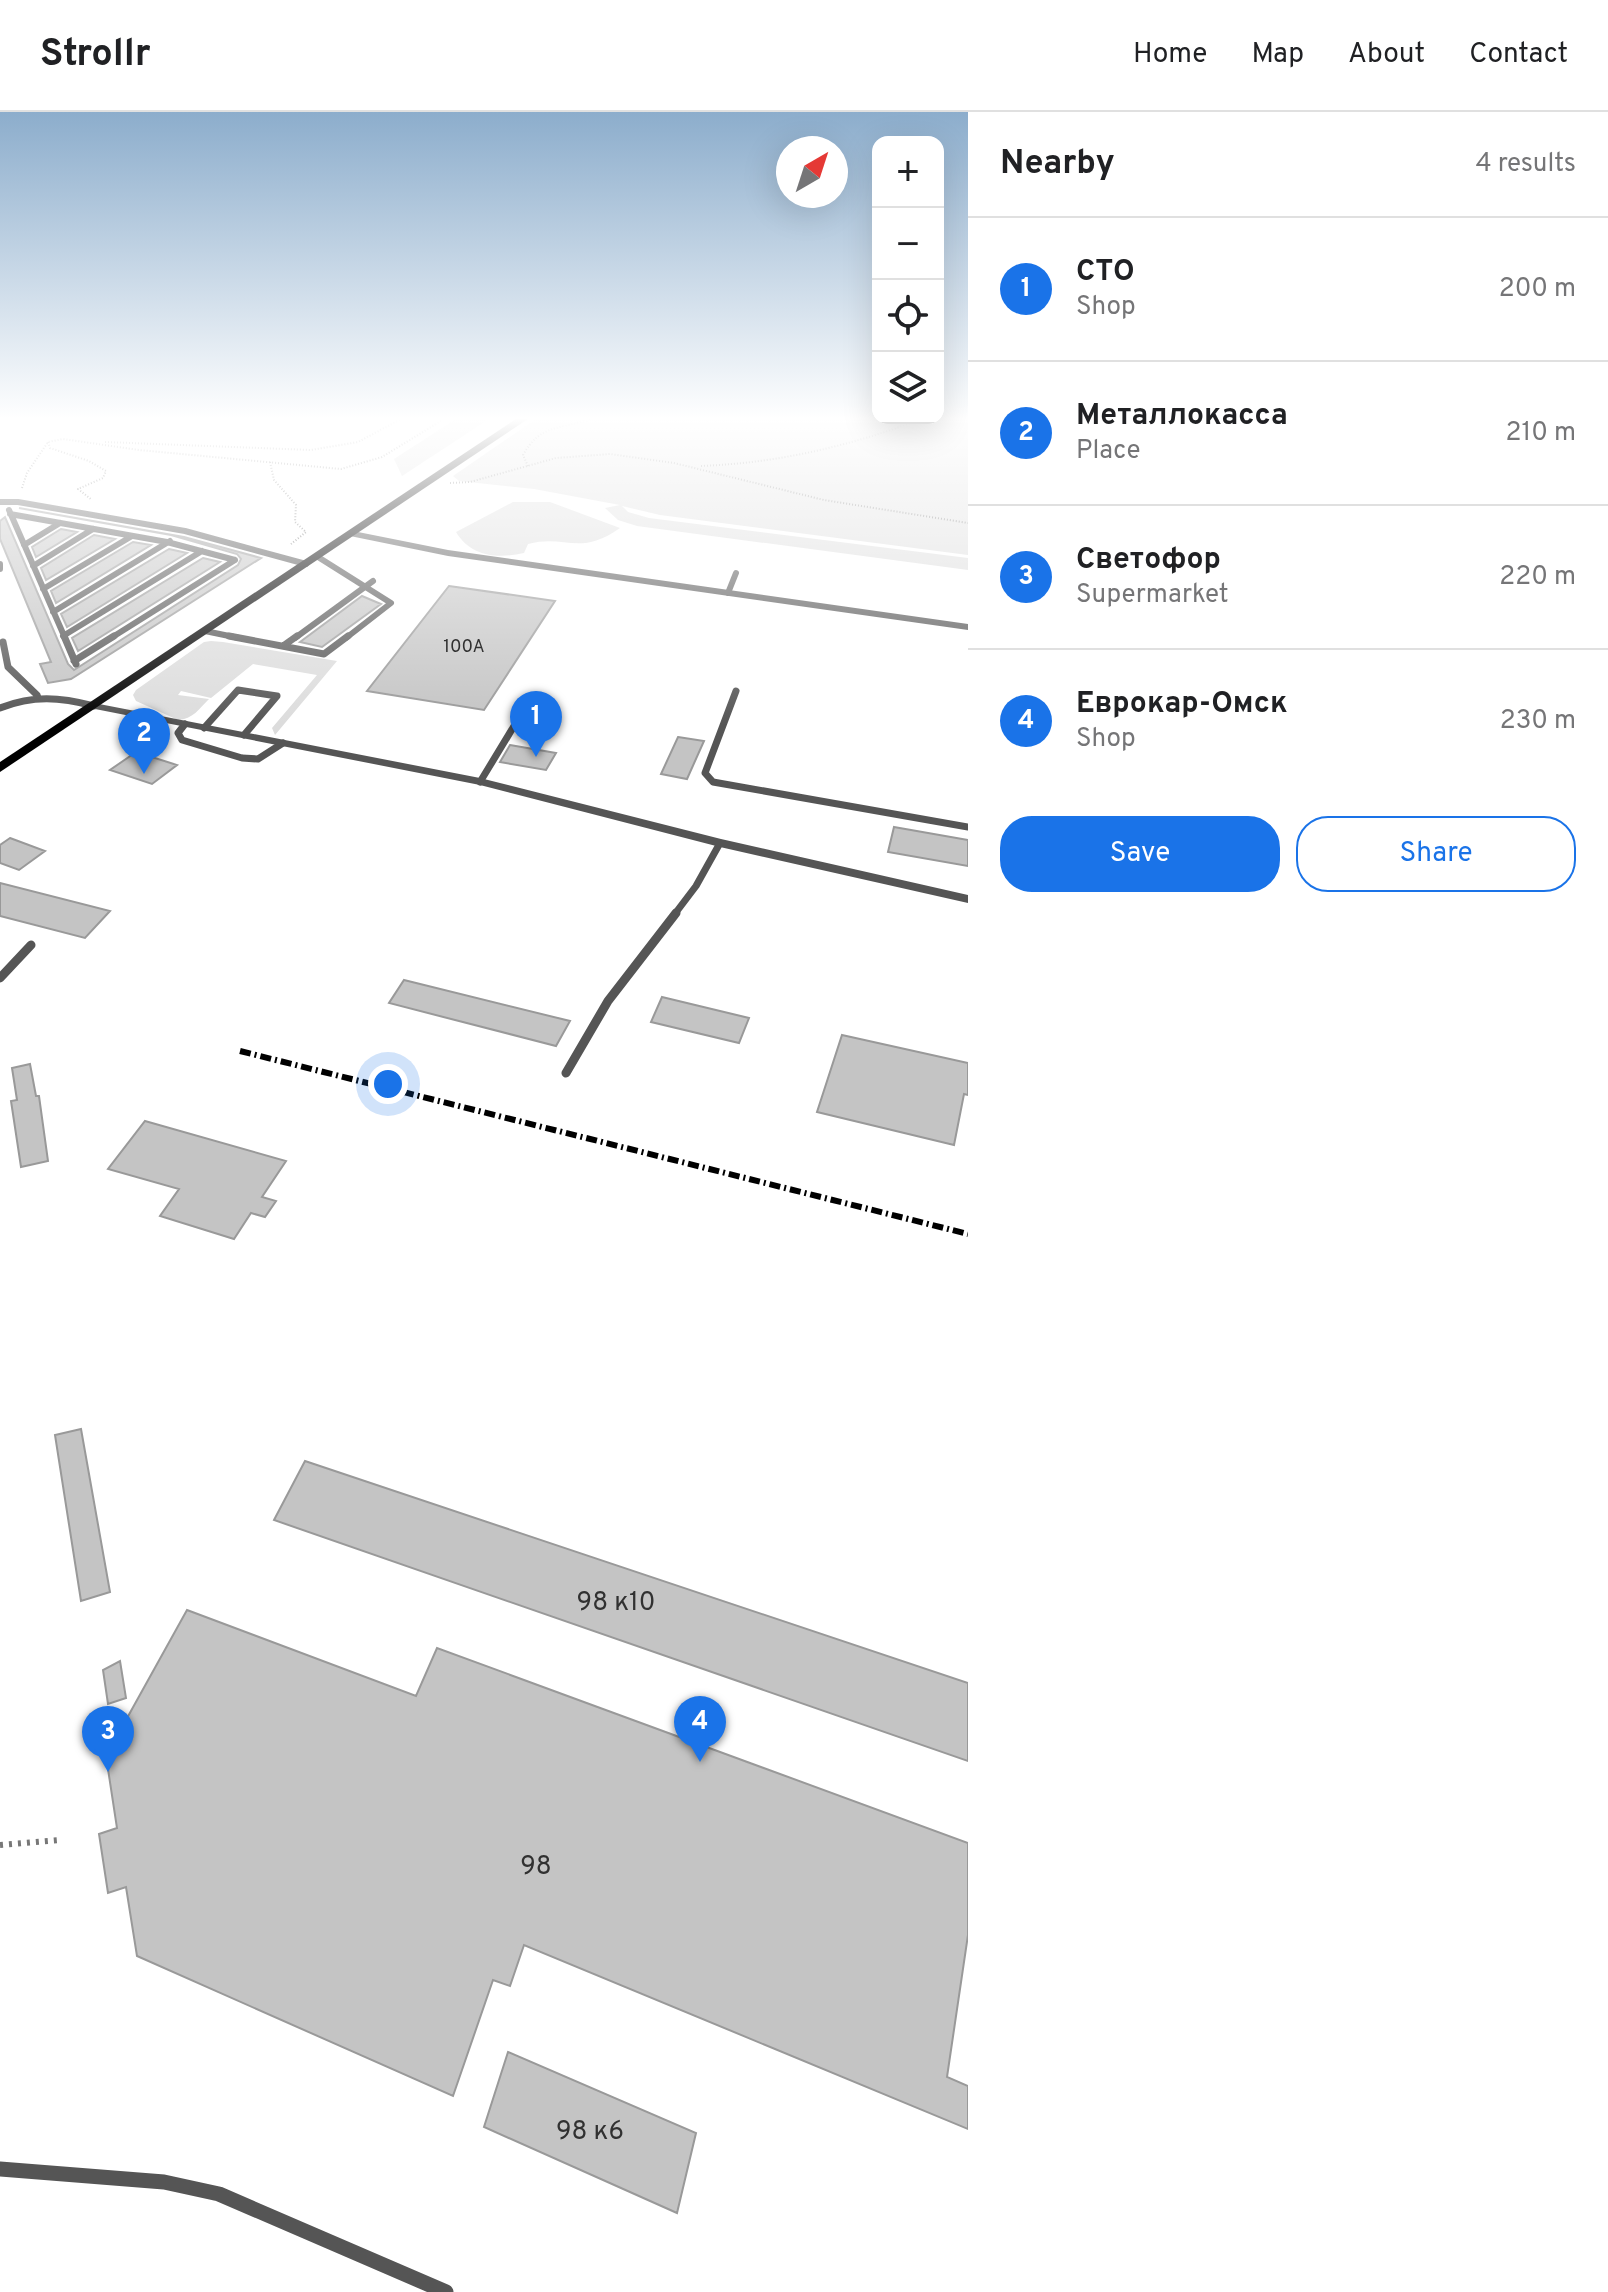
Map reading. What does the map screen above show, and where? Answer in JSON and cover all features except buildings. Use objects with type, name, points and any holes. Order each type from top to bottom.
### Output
[{"type":"main road","points":[[0,768],[373,521]]},
{"type":"street","points":[[353,534],[448,553],[968,627]]},
{"type":"street","points":[[94,706],[480,782],[720,843],[968,899]]},
{"type":"lane","points":[[13,521],[76,664],[235,560],[167,542],[47,521]]},
{"type":"lane","points":[[127,521],[185,531],[266,553],[312,560],[391,603],[324,654],[205,631]]},
{"type":"lane","points":[[24,545],[60,523]]},
{"type":"lane","points":[[33,566],[93,529]]},
{"type":"lane","points":[[53,612],[185,531]]},
{"type":"lane","points":[[43,589],[132,536]]},
{"type":"lane","points":[[63,636],[202,551]]},
{"type":"lane","points":[[728,593],[736,573]]},
{"type":"lane","points":[[283,646],[373,581]]},
{"type":"lane","points":[[3,642],[2,660],[7,668],[37,695]]},
{"type":"lane","points":[[204,728],[238,690],[277,696],[244,735]]},
{"type":"lane","points":[[736,691],[705,773],[713,782],[968,827]]},
{"type":"lane","points":[[0,708],[37,695],[56,696],[94,706]]},
{"type":"lane","points":[[185,724],[178,733],[182,740],[242,758],[258,759],[283,743]]},
{"type":"lane","points":[[480,782],[514,726]]},
{"type":"lane","points":[[566,1073],[608,1001],[696,886],[720,843]]},
{"type":"lane","points":[[0,978],[31,945]]},
{"type":"lane","points":[[0,2169],[164,2182],[219,2194],[446,2292]]},
{"type":"path","points":[[266,553],[298,541],[306,532],[295,521]]},
{"type":"path","points":[[0,1845],[61,1840]]},
{"type":"shaded area","points":[[477,521],[600,521],[620,528],[594,541],[528,544],[524,553],[505,556],[477,551],[469,547],[456,532]]},
{"type":"shaded area","points":[[620,521],[671,521],[968,558],[968,570],[637,526]]},
{"type":"shaded area","points":[[704,521],[968,521],[968,555]]},
{"type":"shaded area","points":[[204,642],[337,661],[275,735],[272,728],[317,675],[253,664],[211,698],[181,691],[178,695],[209,699],[192,716],[178,720],[136,701],[133,695],[136,690]]},
{"type":"railway","points":[[240,1051],[968,1234]]},
{"type":"place","name":"СТО","points":[[536,757]]},
{"type":"place","name":"Металлокасса","points":[[144,774]]},
{"type":"place","name":"Еврокар-Омск","points":[[700,1762]]},
{"type":"place","name":"Светофор","points":[[108,1772]]}]
